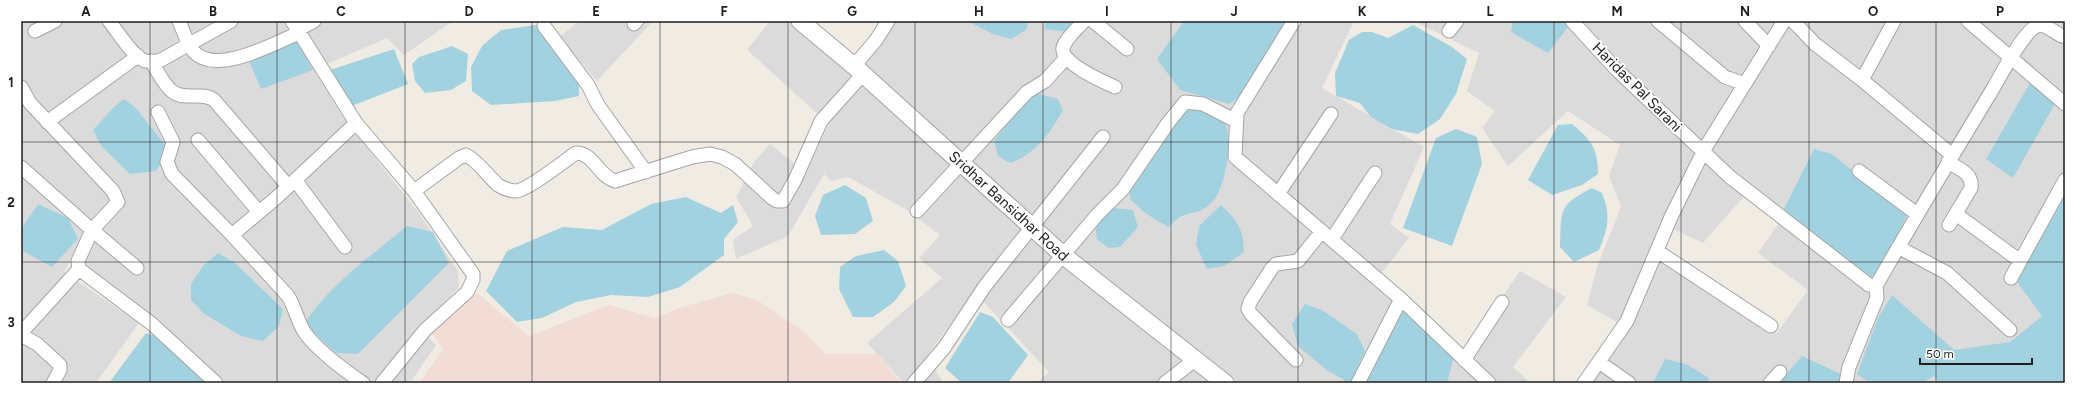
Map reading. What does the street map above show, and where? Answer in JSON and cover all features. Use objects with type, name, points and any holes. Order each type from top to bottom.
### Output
[{"type":"street","points":[[35,31],[55,21]]},
{"type":"street","points":[[109,21],[138,56],[146,61],[161,60],[231,21]]},
{"type":"street","points":[[179,21],[194,52],[202,57],[222,61],[233,59],[296,28],[314,21]]},
{"type":"street","name":"Sridhar Bansidhar Road","points":[[800,21],[859,70],[1064,256],[1225,383]]},
{"type":"street","points":[[414,191],[459,158],[466,155],[474,159],[500,186],[517,191],[527,187],[576,153],[583,153],[588,156],[610,179],[615,181],[692,157],[710,154],[722,157],[741,169],[772,198],[777,201],[783,201],[795,180],[821,121],[859,70],[888,21]]},
{"type":"street","points":[[1084,21],[1064,46],[1063,51],[1066,58],[1091,76],[1115,87]]},
{"type":"street","points":[[1093,21],[1127,49]]},
{"type":"street","points":[[1294,21],[1236,113],[1234,157],[1401,299],[1489,383]]},
{"type":"street","points":[[1449,31],[1457,21]]},
{"type":"street","name":"Haridas Pal Sarani","points":[[1572,21],[1617,70],[1730,178],[1843,266],[1869,285],[1876,286]]},
{"type":"street","points":[[1658,21],[1725,77],[1745,84]]},
{"type":"street","points":[[1745,21],[1769,46]]},
{"type":"street","points":[[1584,383],[1626,321],[1656,251],[1703,152],[1784,21]]},
{"type":"street","points":[[1793,21],[1815,44],[1862,80],[1968,174],[1972,181],[1971,188],[1952,219],[2020,261]]},
{"type":"street","points":[[1862,80],[1894,21]]},
{"type":"street","points":[[1968,21],[2065,104]]},
{"type":"street","points":[[544,26],[588,86],[598,105],[646,172]]},
{"type":"street","points":[[1846,383],[1848,367],[1877,298],[1876,286],[1916,214],[2011,58],[2031,30],[2036,26],[2045,26],[2065,37]]},
{"type":"street","points":[[296,28],[356,123],[414,191],[473,274],[473,280],[467,292],[425,330],[382,383]]},
{"type":"street","points":[[47,122],[138,56]]},
{"type":"street","points":[[917,211],[961,161],[1027,92],[1045,81],[1066,58]]},
{"type":"street","points":[[151,61],[172,91],[188,97],[206,96],[214,100],[291,183],[345,248]]},
{"type":"street","points":[[21,87],[30,103],[113,192],[118,202],[92,230],[78,261],[79,269],[152,324],[216,383]]},
{"type":"street","points":[[1008,320],[1064,256],[1097,215],[1123,189],[1168,123],[1185,102],[1203,104],[1236,121]]},
{"type":"street","points":[[158,112],[172,142],[167,162],[172,174],[232,234],[288,296],[295,307],[304,332],[338,365],[363,383]]},
{"type":"street","points":[[1278,194],[1331,114]]},
{"type":"street","points":[[232,234],[259,212],[356,123]]},
{"type":"street","points":[[914,383],[944,348],[985,286],[1103,137]]},
{"type":"street","points":[[198,140],[259,212]]},
{"type":"street","points":[[21,167],[137,268]]},
{"type":"street","points":[[1859,171],[1916,214]]},
{"type":"street","points":[[1332,239],[1375,173]]},
{"type":"street","points":[[2011,278],[2065,180]]},
{"type":"street","points":[[1296,360],[1251,314],[1248,309],[1250,302],[1272,268],[1276,264],[1298,261],[1322,231]]},
{"type":"street","points":[[1898,247],[1947,272],[2010,330]]},
{"type":"street","points":[[1656,251],[1771,326]]},
{"type":"street","points":[[53,383],[60,370],[60,365],[37,344],[21,334],[79,269]]},
{"type":"street","points":[[1358,383],[1401,299]]},
{"type":"street","points":[[1464,360],[1502,302]]},
{"type":"street","points":[[1165,383],[1196,359]]},
{"type":"street","points":[[1599,362],[1629,383]]},
{"type":"street","points":[[1770,383],[1780,372]]},
{"type":"shaded area","points":[[21,21],[283,21],[344,119],[418,212],[458,271],[459,287],[419,328],[436,345],[410,383],[227,383],[84,266],[98,225],[21,158]]},
{"type":"shaded area","points":[[297,21],[453,21],[404,55],[387,38],[325,65]]},
{"type":"shaded area","points":[[580,21],[653,21],[597,81],[559,37]]},
{"type":"shaded area","points":[[770,21],[792,21],[1029,226],[982,280],[927,356],[943,383],[904,383],[867,343],[942,278],[919,258],[940,235],[907,210],[848,177],[831,181],[824,174],[788,236],[736,259],[733,240],[753,226],[736,197],[754,162],[770,144],[806,173],[829,124],[747,50]]},
{"type":"shaded area","points":[[892,21],[1354,21],[1322,88],[1424,147],[1390,224],[1409,238],[1376,280],[1464,352],[1520,271],[1566,297],[1513,367],[1530,383],[1237,383],[1228,374],[1091,272],[863,64]]},
{"type":"shaded area","points":[[1413,21],[1563,21],[1594,55],[1697,151],[1625,316],[1618,323],[1587,305],[1597,267],[1621,207],[1609,176],[1620,145],[1568,111],[1508,166],[1482,128],[1495,111],[1467,91],[1479,53]]},
{"type":"shaded area","points":[[1579,21],[1776,21],[1764,43],[1701,142],[1614,61]]},
{"type":"shaded area","points":[[1790,21],[2065,21],[2065,383],[1592,383],[1659,257],[1777,333],[1808,290],[1758,253],[1779,223],[1745,195],[1703,243],[1673,229],[1710,149],[1783,36]]},
{"type":"shaded area","points":[[21,175],[84,233],[64,272],[139,323],[96,383],[21,383]]},
{"type":"shaded area","points":[[1031,233],[1187,360],[1158,383],[1037,383],[1049,372],[980,298]]},
{"type":"shaded area","points":[[477,293],[529,336],[609,305],[655,318],[679,308],[732,293],[757,300],[806,333],[825,354],[878,354],[901,383],[419,383],[443,349],[430,331]]},
{"type":"shaded area","points":[[1197,364],[1218,383],[1174,383]]},
{"type":"water","points":[[967,21],[1028,21],[1027,29],[1011,39],[993,34]]},
{"type":"water","points":[[1046,21],[1077,21],[1070,32],[1044,29]]},
{"type":"water","points":[[1184,21],[1286,21],[1242,95],[1229,104],[1180,90],[1157,59]]},
{"type":"water","points":[[1513,21],[1563,21],[1568,27],[1548,53],[1511,32]]},
{"type":"water","points":[[536,25],[579,80],[579,96],[555,101],[491,105],[472,91],[471,67],[482,46],[501,30]]},
{"type":"water","points":[[1413,25],[1452,47],[1467,59],[1456,94],[1440,119],[1418,134],[1392,129],[1371,117],[1360,103],[1336,96],[1335,73],[1349,40],[1362,32],[1372,32],[1388,38]]},
{"type":"water","points":[[295,37],[313,70],[261,89],[246,54]]},
{"type":"water","points":[[452,46],[468,54],[466,81],[451,90],[425,93],[415,81],[412,64],[419,57]]},
{"type":"water","points":[[394,49],[408,84],[349,107],[330,70]]},
{"type":"water","points":[[2030,83],[2056,102],[2013,178],[1986,159]]},
{"type":"water","points":[[1035,93],[1058,99],[1063,110],[1048,134],[1035,149],[1010,163],[998,156],[994,141],[1021,106]]},
{"type":"water","points":[[124,99],[135,107],[165,145],[164,159],[156,171],[130,174],[101,146],[93,130],[114,107]]},
{"type":"water","points":[[1199,109],[1217,116],[1223,121],[1228,131],[1229,141],[1227,164],[1224,176],[1217,196],[1208,206],[1200,211],[1180,217],[1168,227],[1145,213],[1130,199],[1130,183],[1184,111]]},
{"type":"water","points":[[1572,124],[1589,140],[1595,151],[1598,174],[1582,185],[1552,195],[1528,180],[1558,125]]},
{"type":"water","points":[[1456,129],[1477,137],[1482,164],[1452,246],[1403,228],[1436,138]]},
{"type":"water","points":[[1814,149],[1832,154],[1907,215],[1881,269],[1870,278],[1783,211]]},
{"type":"water","points":[[845,185],[866,198],[873,221],[855,234],[821,235],[815,216],[823,195]]},
{"type":"water","points":[[1592,188],[1602,193],[1607,208],[1605,235],[1599,250],[1574,262],[1560,247],[1562,217],[1567,205],[1581,194]]},
{"type":"water","points":[[2065,192],[2065,383],[1940,383],[1934,376],[1923,383],[1870,383],[1857,374],[1878,318],[1892,295],[1954,350],[2010,342],[2042,316],[2014,278]]},
{"type":"water","points":[[686,197],[721,213],[733,205],[738,222],[724,239],[724,255],[680,287],[648,297],[611,295],[576,302],[542,318],[517,322],[486,291],[507,251],[563,227],[602,230],[651,204]]},
{"type":"water","points":[[38,204],[68,218],[78,239],[52,267],[21,250],[21,229]]},
{"type":"water","points":[[1221,205],[1235,220],[1241,231],[1244,252],[1224,266],[1207,269],[1196,245],[1199,226]]},
{"type":"water","points":[[1112,208],[1133,210],[1138,227],[1120,247],[1109,248],[1097,240],[1095,225]]},
{"type":"water","points":[[407,226],[433,232],[449,263],[358,354],[336,353],[304,324],[314,310],[339,283]]},
{"type":"water","points":[[884,250],[898,261],[906,286],[894,302],[873,317],[853,317],[839,289],[840,267],[856,256]]},
{"type":"water","points":[[218,253],[234,262],[283,309],[279,326],[263,341],[241,336],[203,313],[191,300],[191,284],[203,266]]},
{"type":"water","points":[[1305,304],[1322,310],[1357,334],[1365,351],[1350,383],[1346,383],[1343,379],[1328,371],[1298,346],[1292,324]]},
{"type":"water","points":[[980,312],[993,317],[1028,355],[1008,383],[962,383],[945,368]]},
{"type":"water","points":[[1404,312],[1419,318],[1454,357],[1447,383],[1364,383],[1394,321]]},
{"type":"water","points":[[146,333],[158,337],[205,383],[109,383]]},
{"type":"water","points":[[1802,356],[1843,375],[1842,383],[1779,383]]},
{"type":"water","points":[[1665,359],[1686,364],[1709,378],[1708,383],[1653,383]]}]
